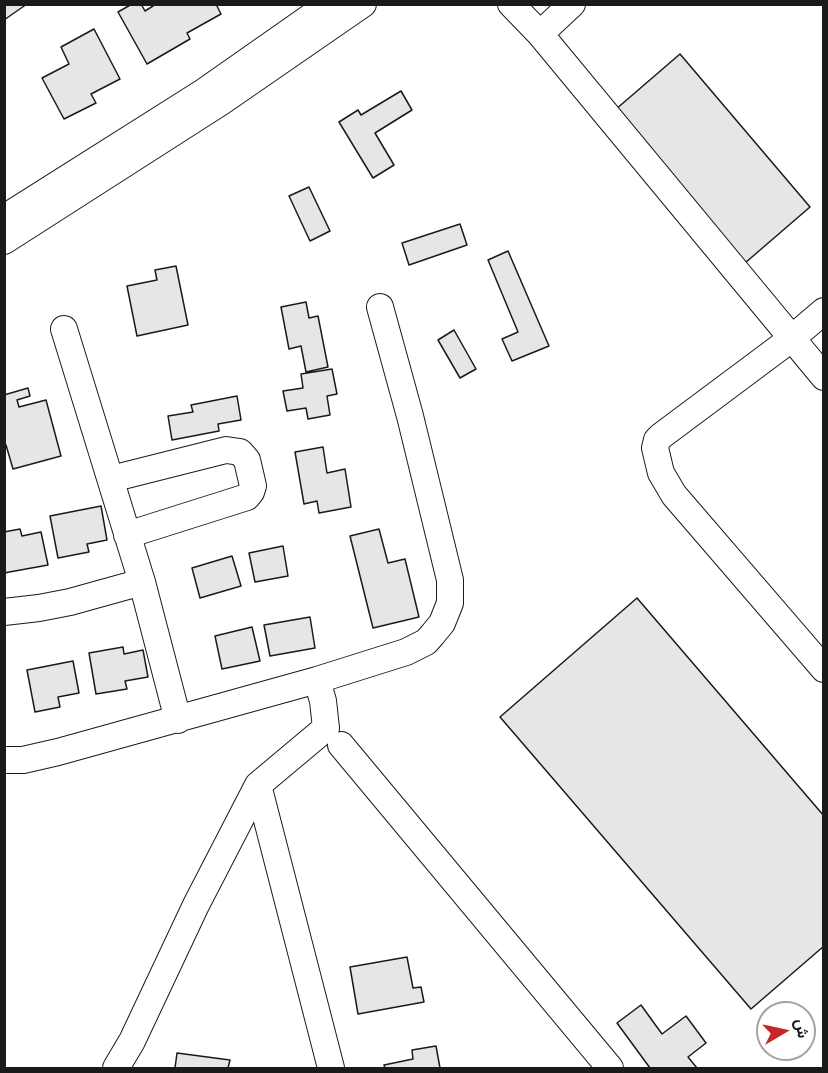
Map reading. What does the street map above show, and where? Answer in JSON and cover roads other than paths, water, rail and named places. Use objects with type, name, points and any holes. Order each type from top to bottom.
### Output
[{"type":"street","points":[[511,4],[540,34],[824,377]]},
{"type":"street","points":[[540,34],[572,4]]},
{"type":"street","points":[[6,231],[205,91],[353,7]]},
{"type":"street","points":[[4,760],[38,757],[317,680],[418,646],[426,642],[442,623],[450,603],[450,580],[445,554],[380,307]]},
{"type":"street","points":[[824,311],[791,339],[661,436],[655,448],[661,472],[674,495],[824,669]]},
{"type":"street","points":[[64,329],[142,582],[177,720]]},
{"type":"street","points":[[111,479],[226,450],[240,452],[247,460],[253,488],[247,497],[127,535]]},
{"type":"street","points":[[4,612],[39,609],[142,582]]},
{"type":"street","points":[[116,1068],[132,1041],[196,905],[258,785],[326,728],[323,701],[317,680]]},
{"type":"street","points":[[341,745],[610,1068]]},
{"type":"street","points":[[258,785],[330,1068]]}]
